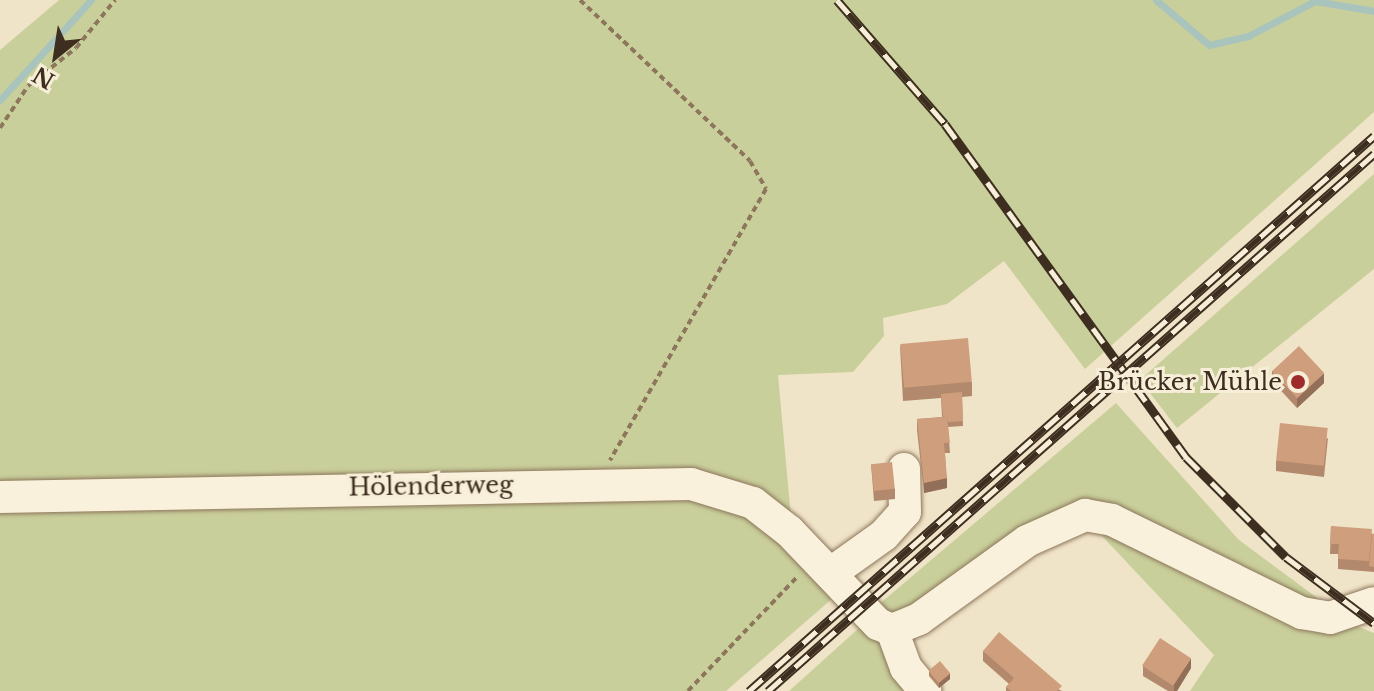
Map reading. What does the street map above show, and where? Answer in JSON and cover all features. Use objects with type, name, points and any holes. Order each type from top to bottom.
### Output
[{"type":"street","points":[[823,565],[884,535],[905,512],[904,469]]},
{"type":"street","name":"Hölenderweg","points":[[0,497],[609,482],[723,490],[753,503],[823,565],[878,624],[892,630]]},
{"type":"street","points":[[925,691],[906,668],[892,630],[919,619],[1027,541],[1085,515],[1112,520],[1302,613],[1330,618],[1374,603]]},
{"type":"path","points":[[0,128],[28,86],[76,48],[115,0]]},
{"type":"path","points":[[580,0],[750,161],[766,189],[607,464],[609,482]]},
{"type":"path","points":[[688,691],[823,565]]},
{"type":"green space","points":[[59,0],[1374,0],[1374,112],[1085,369],[1004,261],[947,304],[883,318],[884,336],[853,372],[778,375],[792,528],[722,494],[842,590],[726,691],[0,691],[0,50]]},
{"type":"green space","points":[[1374,174],[1374,269],[1177,428],[1140,380]]},
{"type":"green space","points":[[1116,403],[1239,540],[1335,611],[1086,513],[918,618],[870,612]]},
{"type":"green space","points":[[1086,519],[1374,633],[1374,691],[1190,691],[1214,655]]},
{"type":"green space","points":[[869,619],[919,691],[789,691]]},
{"type":"building","points":[[968,338],[972,382],[904,388],[900,344]]},
{"type":"building","name":"Brücker Mühle","points":[[1299,346],[1324,373],[1297,398],[1272,371]]},
{"type":"building","points":[[962,392],[963,421],[948,422],[947,417],[943,417],[941,394]]},
{"type":"building","points":[[947,417],[950,443],[944,443],[947,478],[924,483],[917,419]]},
{"type":"building","points":[[1280,423],[1328,428],[1324,466],[1276,461]]},
{"type":"building","points":[[892,462],[895,489],[874,491],[871,464]]},
{"type":"building","points":[[1331,526],[1372,529],[1369,561],[1338,559],[1339,544],[1330,544]]},
{"type":"building","points":[[1374,534],[1374,567],[1369,566]]},
{"type":"building","points":[[999,632],[1062,686],[1057,691],[1011,691],[1006,687],[1014,678],[983,651]]},
{"type":"building","points":[[1160,638],[1191,658],[1173,686],[1142,666]]},
{"type":"building","points":[[940,661],[950,673],[939,683],[929,671]]},
{"type":"waterway","points":[[0,100],[91,0]]},
{"type":"waterway","points":[[1156,0],[1209,45],[1248,36],[1315,1],[1374,11]]},
{"type":"railway","points":[[837,0],[945,124],[1186,457],[1286,557],[1374,623]]},
{"type":"railway","points":[[749,691],[1374,136]]},
{"type":"railway","points":[[768,691],[1374,154]]},
{"type":"place","name":"Brücker Mühle","points":[[1298,382]]}]
